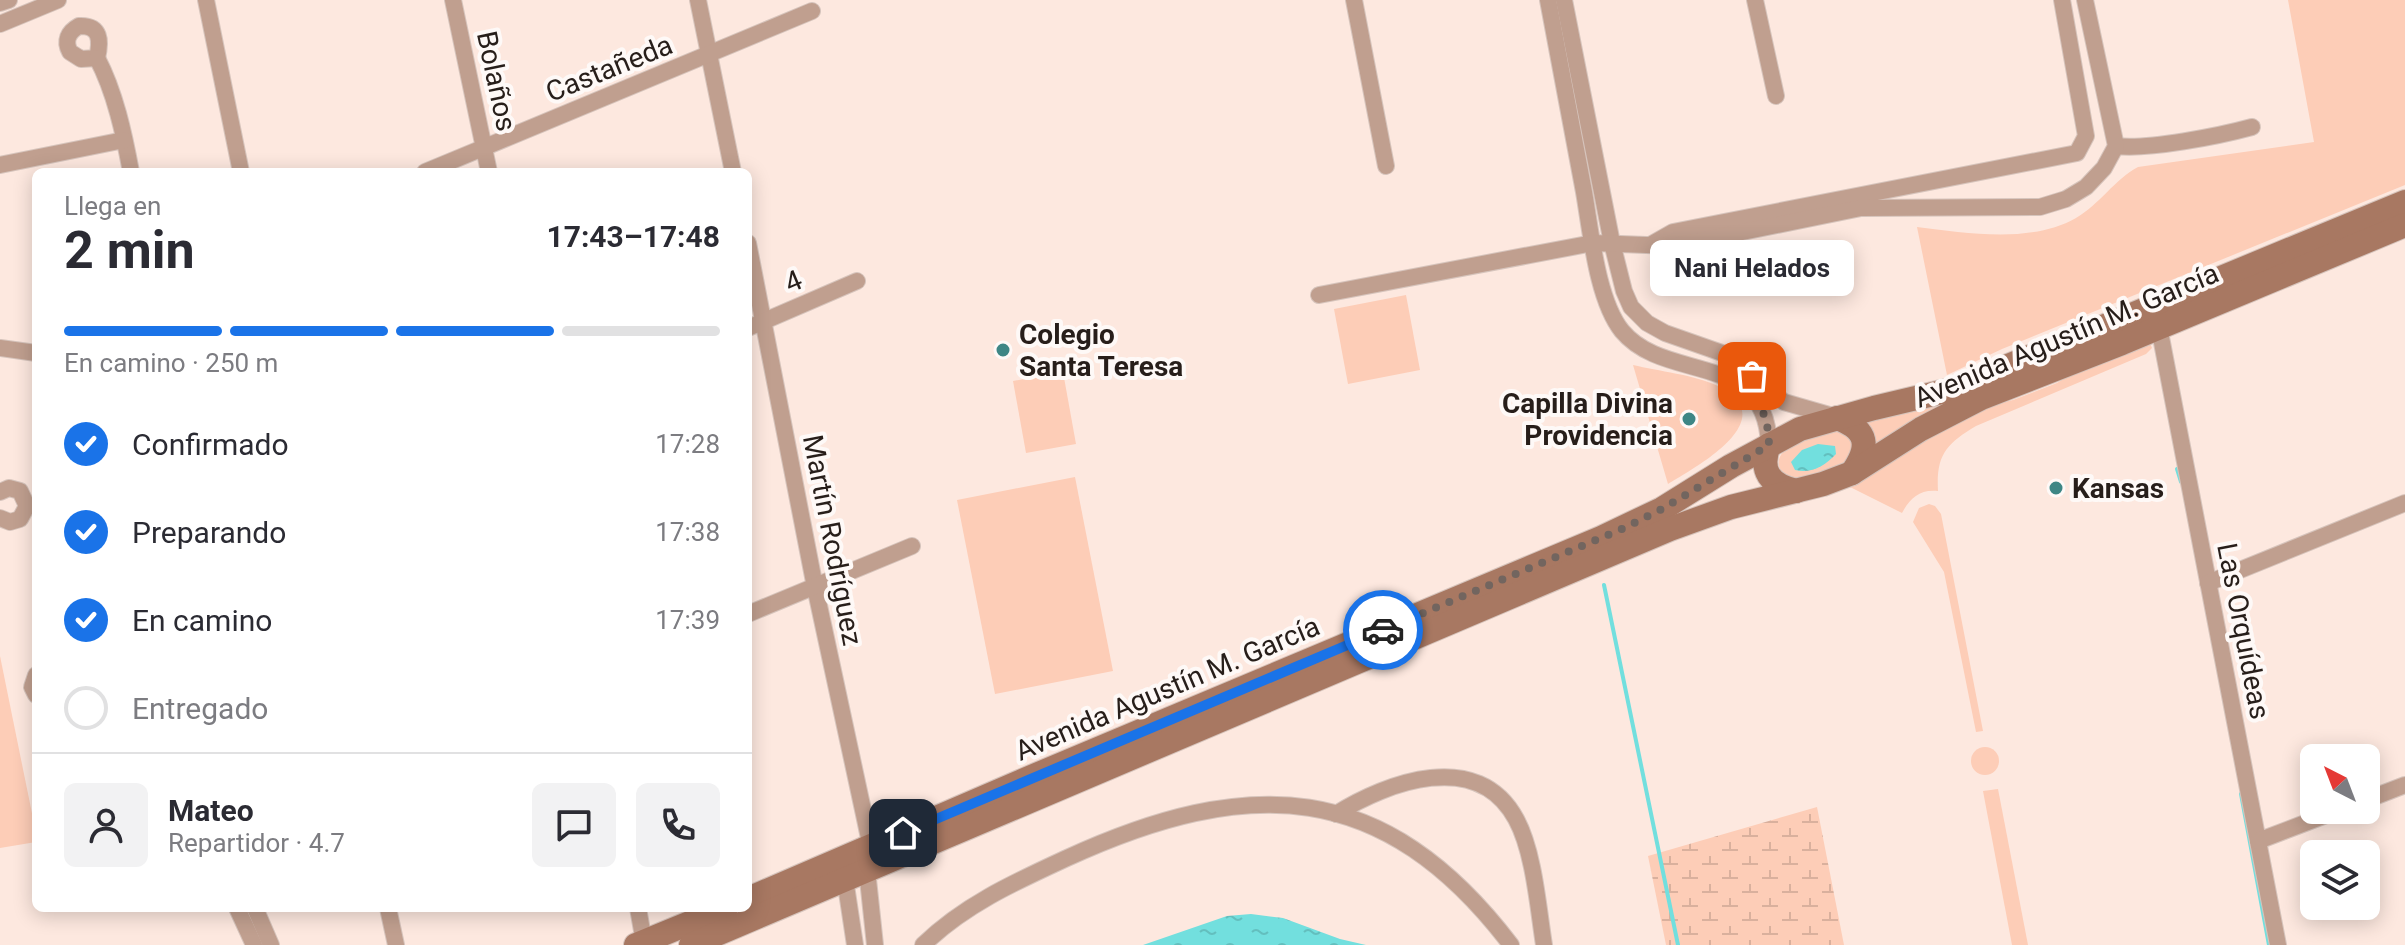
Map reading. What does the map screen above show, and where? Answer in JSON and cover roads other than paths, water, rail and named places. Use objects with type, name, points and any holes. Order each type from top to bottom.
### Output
[{"type":"main road","name":"Avenida Agustín M. García","points":[[691,945],[864,863],[1050,769],[1601,538],[1662,509],[1800,429],[1950,390],[2405,202]]},
{"type":"main road","name":"Avenida Agustín M. García","points":[[752,898],[864,863],[1670,529],[1731,507],[1852,473],[1921,429],[1970,404],[2405,225]]},
{"type":"main road","points":[[1837,418],[1852,424],[1860,431],[1864,441],[1862,459],[1852,473]]},
{"type":"main road","points":[[1769,445],[1765,456],[1766,472],[1777,485],[1796,491]]},
{"type":"main road","points":[[640,943],[716,912]]},
{"type":"street","points":[[0,3],[9,0]]},
{"type":"street","points":[[0,24],[58,0]]},
{"type":"street","points":[[206,0],[240,168]]},
{"type":"street","name":"Bolaños","points":[[453,0],[488,168]]},
{"type":"street","points":[[698,0],[732,168]]},
{"type":"street","points":[[1354,0],[1386,166]]},
{"type":"street","points":[[1548,0],[1593,243],[1612,316],[1624,333],[1647,350],[1747,382],[1784,402],[1837,418]]},
{"type":"street","points":[[1564,0],[1612,243],[1627,300],[1638,315],[1668,337],[1667,347],[1647,350]]},
{"type":"street","points":[[1755,0],[1776,96]]},
{"type":"street","points":[[1651,245],[1673,232],[2077,153],[2086,141],[2085,125],[2062,0]]},
{"type":"street","points":[[1319,295],[1593,243],[1673,246],[1861,208],[2040,207],[2066,199],[2094,178],[2116,146],[2085,0]]},
{"type":"street","name":"Castañeda","points":[[434,168],[812,11]]},
{"type":"street","points":[[97,58],[104,71],[130,168]]},
{"type":"street","points":[[2085,125],[2112,120]]},
{"type":"street","points":[[2116,146],[2132,147],[2183,140],[2252,127]]},
{"type":"street","points":[[0,165],[124,140]]},
{"type":"street","points":[[2077,153],[2094,178]]},
{"type":"street","points":[[1902,188],[1907,209]]},
{"type":"street","name":"Martín Rodríguez","points":[[752,262],[815,587],[864,863]]},
{"type":"street","name":"4","points":[[752,326],[857,281]]},
{"type":"street","name":"Las Orquídeas","points":[[2159,327],[2278,945]]},
{"type":"street","points":[[1647,350],[1639,334],[1644,328],[1659,330],[1722,353],[1760,403],[1766,417],[1769,445]]},
{"type":"street","points":[[0,348],[32,352]]},
{"type":"street","points":[[0,492],[15,489],[31,499],[20,519],[10,522],[0,518]]},
{"type":"street","points":[[2208,583],[2405,503]]},
{"type":"street","points":[[752,612],[912,546]]},
{"type":"street","points":[[1336,814],[1356,801],[1404,782],[1429,776],[1449,776],[1483,787],[1509,808],[1520,828],[1529,856],[1541,942]]},
{"type":"street","points":[[2380,795],[2405,785]]},
{"type":"street","points":[[923,945],[960,914],[1024,877],[1092,846],[1198,812],[1263,803],[1300,806],[1336,814],[1366,824],[1421,852],[1466,891],[1511,945]]},
{"type":"street","points":[[2258,841],[2302,824]]},
{"type":"street","points":[[864,863],[875,945]]},
{"type":"street","points":[[855,945],[851,917],[864,863]]},
{"type":"street","points":[[246,912],[254,945]]},
{"type":"street","points":[[247,912],[271,945]]},
{"type":"street","points":[[389,912],[396,945]]},
{"type":"street","points":[[638,912],[640,943]]},
{"type":"street","points":[[851,917],[872,912]]},
{"type":"water","points":[[1818,444],[1835,446],[1836,454],[1817,468],[1795,470],[1791,462],[1802,450]]},
{"type":"water","points":[[1251,914],[1283,918],[1366,945],[1143,945],[1227,916]]},
{"type":"waterway","points":[[2177,469],[2181,482]]},
{"type":"waterway","points":[[1604,585],[1678,945]]},
{"type":"waterway","points":[[2241,794],[2269,945]]},
{"type":"place","name":"Colegio Santa Teresa","points":[[1003,350]]},
{"type":"place","name":"Nani Helados","points":[[1752,376]]},
{"type":"place","name":"Capilla Divina Providencia","points":[[1689,419]]},
{"type":"place","name":"Kansas","points":[[2056,488]]}]
